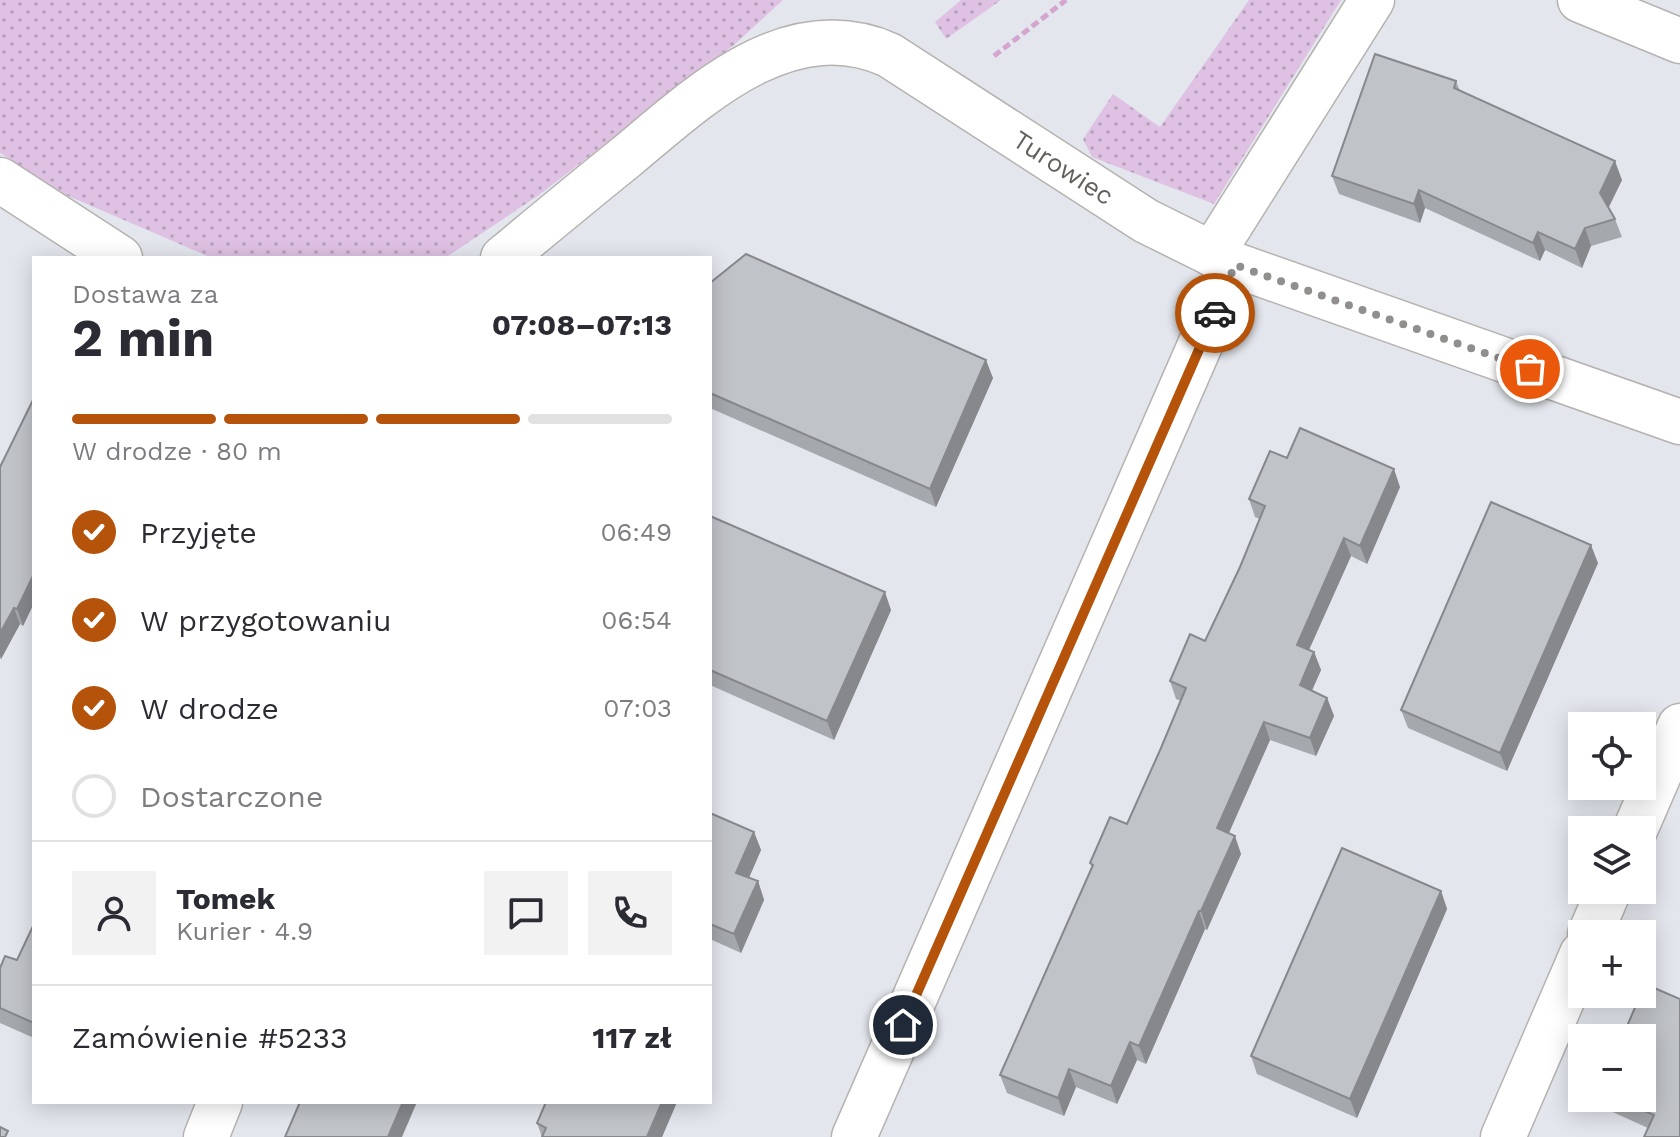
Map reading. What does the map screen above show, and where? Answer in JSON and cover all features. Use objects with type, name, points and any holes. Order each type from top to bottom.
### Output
[{"type":"street","points":[[854,1137],[1224,260],[1372,0]]},
{"type":"street","points":[[1580,0],[1680,41]]},
{"type":"street","name":"Turowiec","points":[[505,256],[711,86],[756,61],[801,47],[838,41],[865,44],[889,55],[1146,221],[1224,260],[1680,422]]},
{"type":"street","points":[[0,180],[117,256]]},
{"type":"street","points":[[1641,816],[1680,726]]},
{"type":"street","points":[[1503,1137],[1568,986]]},
{"type":"street","points":[[206,1137],[219,1104]]},
{"type":"path","points":[[942,90],[976,71],[1066,0]]},
{"type":"shaded area","points":[[0,0],[783,0],[734,45],[539,195],[448,256],[207,256],[66,195],[0,153]]},
{"type":"shaded area","points":[[961,0],[1001,0],[946,39],[935,22]]},
{"type":"shaded area","points":[[1249,0],[1341,0],[1214,204],[1092,157],[1083,139],[1113,94],[1160,127]]},
{"type":"building","points":[[1375,54],[1456,81],[1454,88],[1615,161],[1600,193],[1615,219],[1585,228],[1575,249],[1538,232],[1533,243],[1419,190],[1414,204],[1332,176]]},
{"type":"building","points":[[746,254],[986,360],[930,489],[712,394],[712,281]]},
{"type":"building","points":[[32,402],[32,578],[17,609],[14,608],[0,633],[0,467]]},
{"type":"building","points":[[1300,428],[1394,469],[1360,546],[1344,538],[1297,645],[1314,652],[1300,685],[1327,698],[1310,738],[1264,722],[1217,828],[1235,836],[1139,1046],[1130,1042],[1111,1086],[1069,1069],[1058,1098],[1000,1075],[1093,865],[1090,863],[1110,817],[1127,824],[1161,748],[1186,688],[1170,681],[1190,634],[1205,641],[1240,567],[1265,506],[1249,499],[1270,451],[1287,458]]},
{"type":"building","points":[[1491,502],[1591,545],[1500,753],[1401,710]]},
{"type":"building","points":[[712,517],[885,592],[827,721],[712,671]]},
{"type":"building","points":[[712,814],[754,832],[736,873],[758,881],[734,934],[712,925]]},
{"type":"building","points":[[1342,848],[1441,891],[1350,1099],[1251,1056]]},
{"type":"building","points":[[32,928],[32,1022],[0,1008],[0,968],[5,956],[17,960]]},
{"type":"building","points":[[1656,989],[1680,999],[1680,1137],[1644,1137],[1654,1115],[1647,1112],[1656,1112],[1656,1024],[1628,1024],[1635,1008],[1656,1008]]},
{"type":"building","points":[[299,1104],[402,1104],[388,1137],[285,1137]]},
{"type":"building","points":[[545,1104],[661,1104],[647,1137],[542,1137],[546,1128],[537,1123]]},
{"type":"building","points":[[0,1127],[8,1131],[5,1137],[0,1137]]},
{"type":"way so far","points":[[1215,313],[1235,265],[1530,369]]},
{"type":"route","points":[[903,1025],[1215,313]]}]
